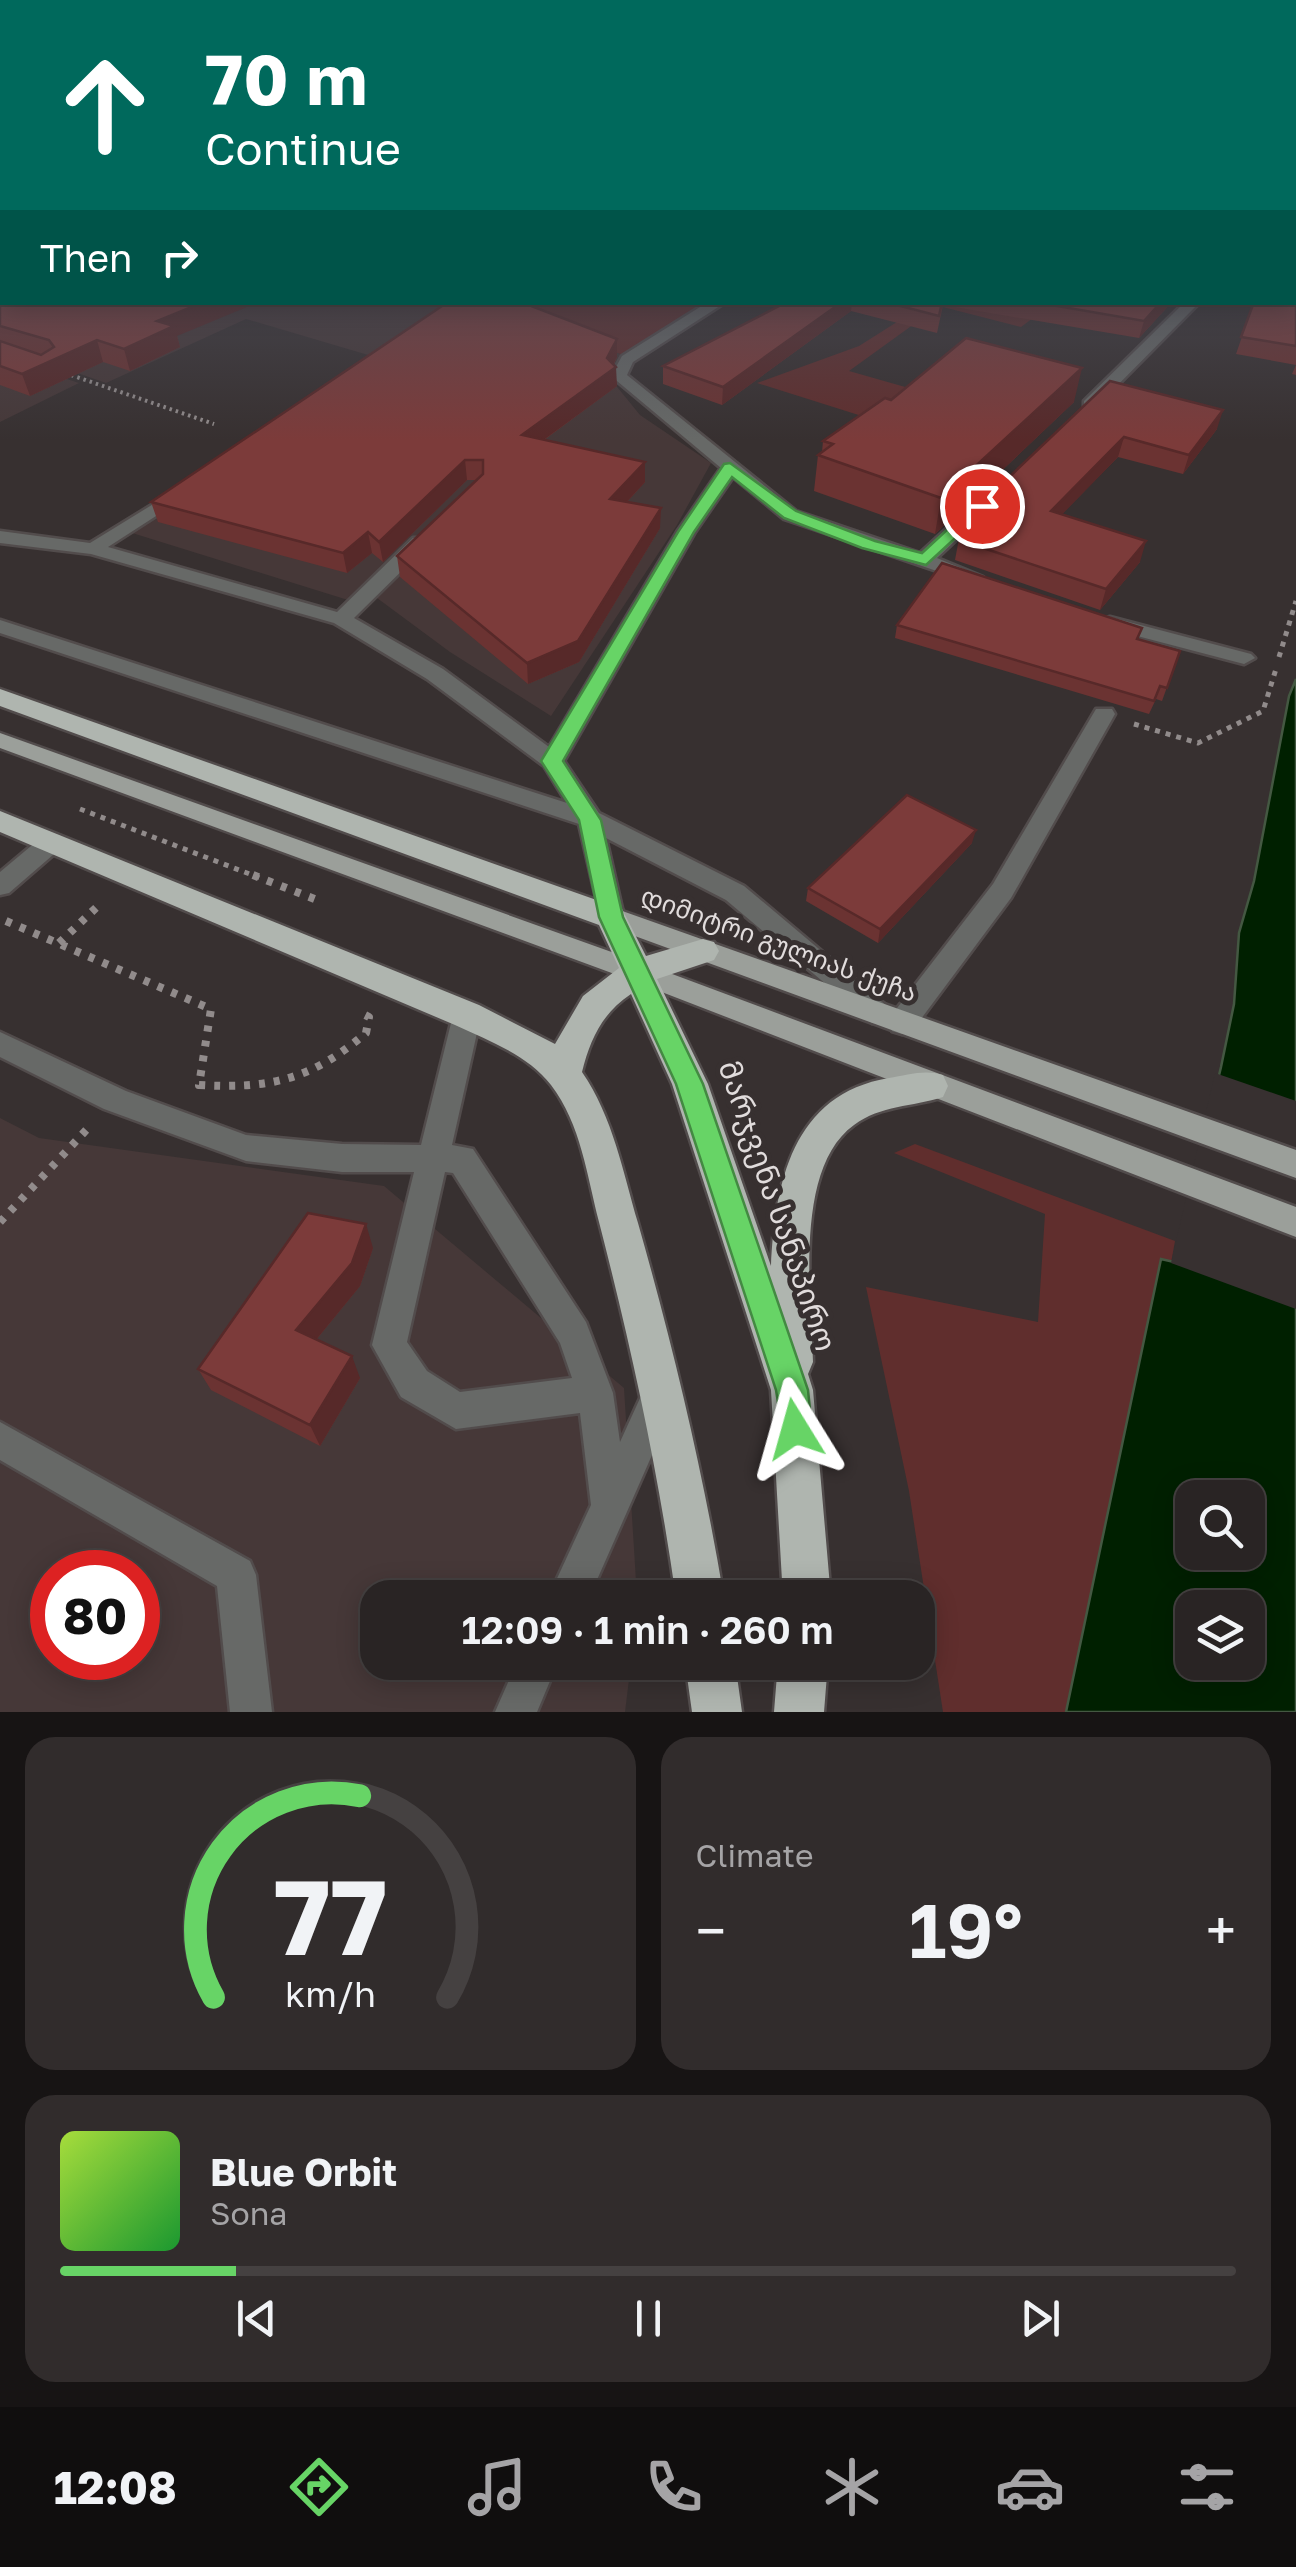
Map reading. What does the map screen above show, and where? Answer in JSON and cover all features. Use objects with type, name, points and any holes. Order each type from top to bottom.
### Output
[{"type":"highway","name":"დიმიტრი გულიას ქუჩა","points":[[0,697],[611,917]]},
{"type":"highway","points":[[0,822],[467,1015],[530,1046],[564,1074],[593,1130],[662,1391],[697,1580]]},
{"type":"highway","name":"მარჯვენა სანაპირო","points":[[611,917],[690,1084],[792,1390],[806,1580]]},
{"type":"highway","points":[[564,1074],[568,1046],[599,998],[638,972],[703,951]]},
{"type":"highway","points":[[792,1390],[792,1221],[795,1190],[805,1159],[824,1128],[850,1106],[873,1093],[930,1086]]},
{"type":"highway","points":[[713,1680],[717,1712]]},
{"type":"highway","points":[[799,1712],[802,1680]]},
{"type":"main road","points":[[0,740],[638,972],[1296,1222]]},
{"type":"main road","name":"დიმიტრი გულიას ქუჩა","points":[[611,917],[1296,1164]]},
{"type":"street","points":[[714,305],[627,360],[619,376],[790,514],[868,544],[991,583]]},
{"type":"street","points":[[1079,403],[1095,399],[1190,305]]},
{"type":"street","points":[[552,761],[686,532],[730,468]]},
{"type":"street","points":[[93,549],[190,486]]},
{"type":"street","points":[[926,560],[996,492]]},
{"type":"street","points":[[342,619],[436,526]]},
{"type":"street","points":[[0,536],[93,549],[342,619],[435,674],[552,761],[590,820],[611,917]]},
{"type":"street","points":[[1096,619],[1244,658]]},
{"type":"street","points":[[0,626],[590,820],[735,892],[894,1021],[1002,890],[1104,714]]},
{"type":"street","points":[[0,886],[52,842]]},
{"type":"street","points":[[467,1015],[389,1345],[414,1384],[456,1412],[595,1393]]},
{"type":"street","points":[[0,1044],[115,1100],[246,1148],[342,1158],[462,1159],[574,1334],[595,1393],[610,1506]]},
{"type":"street","points":[[576,1580],[662,1391]]},
{"type":"street","points":[[0,1440],[236,1575],[251,1712]]},
{"type":"path","points":[[50,368],[214,424]]},
{"type":"path","points":[[1104,714],[1198,743],[1263,711],[1296,601]]},
{"type":"path","points":[[74,806],[317,900]]},
{"type":"path","points":[[84,898],[118,912]]},
{"type":"path","points":[[59,943],[100,904]]},
{"type":"path","points":[[0,918],[210,1009],[199,1085],[244,1089],[290,1080],[323,1068],[366,1033],[369,1017],[359,1012]]},
{"type":"path","points":[[0,1222],[115,1100]]},
{"type":"shaded area","points":[[79,305],[485,305],[623,355],[609,377],[640,415],[711,463],[677,525],[551,716],[450,652],[377,598],[483,486],[472,484],[348,600],[129,532],[385,360],[246,319],[106,383],[0,346]]},
{"type":"shaded area","points":[[485,305],[705,305],[623,355]]},
{"type":"shaded area","points":[[924,305],[1050,305],[1021,327],[939,306],[849,371],[979,408],[941,441],[757,383],[859,346]]},
{"type":"shaded area","points":[[0,357],[79,383],[0,422]]},
{"type":"shaded area","points":[[1296,679],[1296,1712],[1066,1712],[1161,1259],[1174,1262],[1221,1067],[1234,1004],[1239,933],[1254,881],[1289,696]]},
{"type":"shaded area","points":[[0,1118],[39,1138],[384,1186],[624,1388],[636,1580],[360,1580],[360,1680],[629,1680],[625,1712],[0,1712]]},
{"type":"shaded area","points":[[915,1144],[1175,1241],[1171,1263],[1161,1260],[1066,1712],[943,1712],[935,1660],[935,1580],[923,1580],[909,1491],[866,1287],[1038,1322],[1045,1214],[894,1153]]},
{"type":"pier","points":[[1215,1073],[1296,1101],[1296,1309],[1171,1263]]},
{"type":"building","points":[[0,305],[197,305],[157,321],[174,326],[124,349],[97,340],[22,374],[0,366],[0,341],[41,355],[54,347],[49,340],[0,326]]},
{"type":"building","points":[[444,305],[529,305],[617,339],[607,358],[616,367],[522,435],[645,462],[610,499],[661,508],[578,641],[527,663],[397,556],[483,474],[483,460],[465,460],[379,542],[368,532],[343,553],[151,502]]},
{"type":"building","points":[[781,305],[838,305],[723,387],[663,366]]},
{"type":"building","points":[[897,305],[941,305],[939,316]]},
{"type":"building","points":[[1051,305],[1158,305],[1144,321]]},
{"type":"building","points":[[1253,305],[1296,305],[1296,346],[1241,337]]},
{"type":"building","points":[[966,338],[1082,368],[941,498],[818,455],[833,444],[823,441],[885,398],[891,400]]},
{"type":"building","points":[[1110,381],[1223,410],[1189,455],[1124,437],[1051,511],[1146,541],[1106,589],[959,540],[973,526],[962,522]]},
{"type":"building","points":[[942,563],[1142,628],[1137,639],[1180,651],[1167,688],[1160,686],[1154,701],[897,625]]},
{"type":"building","points":[[907,795],[976,830],[880,929],[808,888]]},
{"type":"building","points":[[308,1213],[366,1224],[352,1263],[296,1330],[352,1356],[310,1425],[198,1369]]},
{"type":"route","points":[[795,1429],[792,1390],[690,1084],[611,917],[590,820],[552,761],[686,532],[730,468],[790,514],[868,544],[926,560],[982,506]]}]
